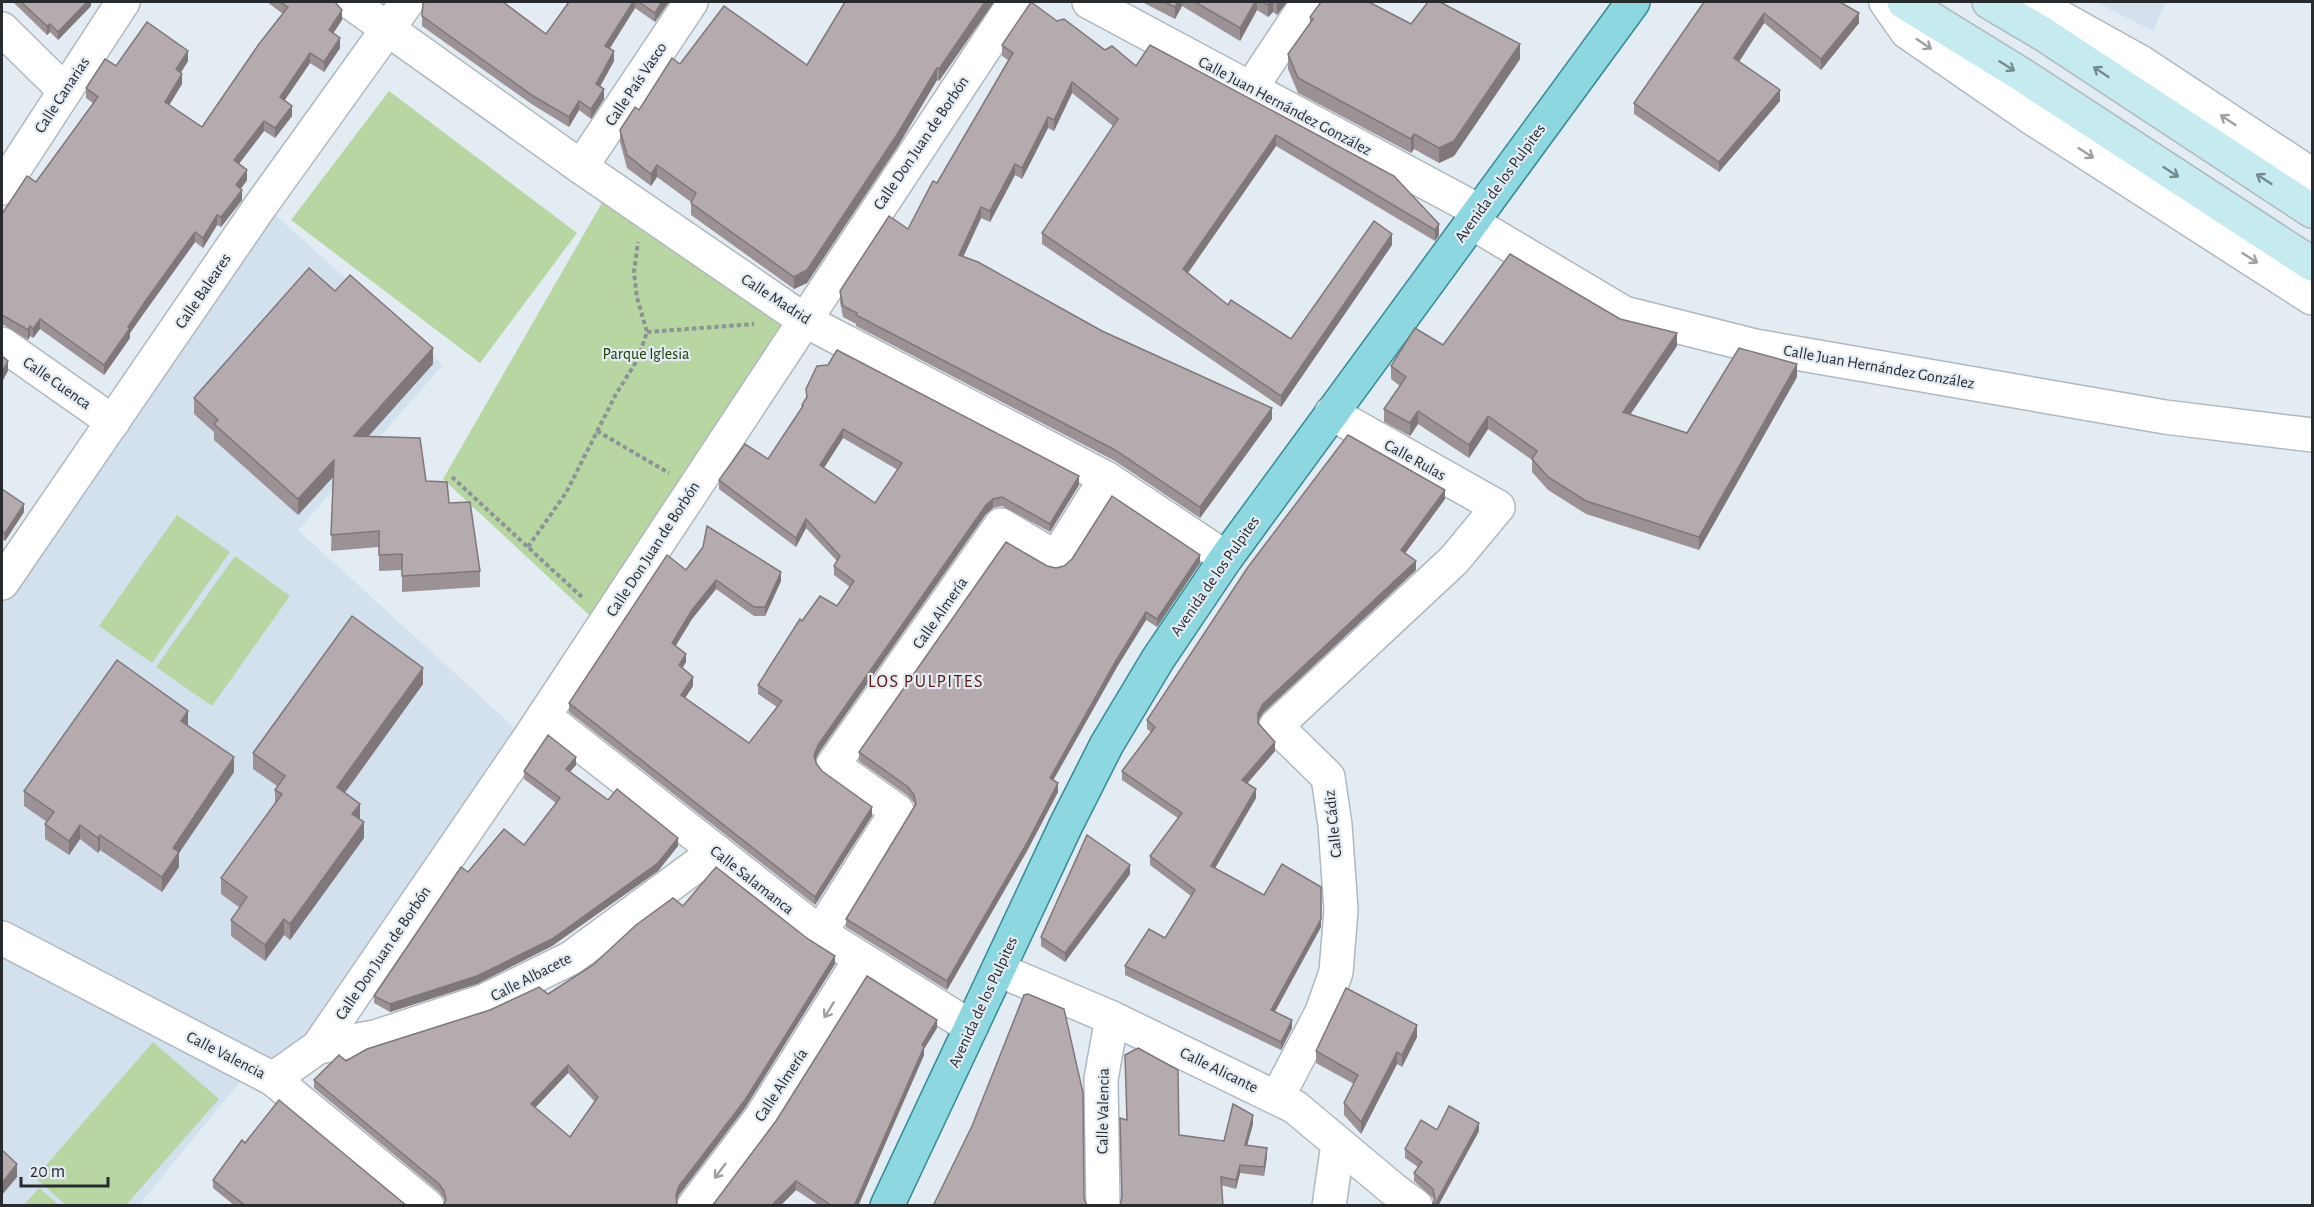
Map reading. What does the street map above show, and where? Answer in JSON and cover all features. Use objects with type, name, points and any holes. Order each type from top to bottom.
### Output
[{"type":"main road","name":"Avenida de los Pulpites","points":[[887,1206],[1107,744],[1158,659],[1226,558],[1633,2]]},
{"type":"main road","points":[[1904,2],[2034,83],[2313,264]]},
{"type":"main road","points":[[1989,2],[2043,34],[2313,211]]},
{"type":"street","name":"Calle Canarias","points":[[2,188],[123,2]]},
{"type":"street","name":"Calle Madrid","points":[[350,2],[581,167],[804,320],[1106,478],[1226,558]]},
{"type":"street","name":"Calle Baleares","points":[[2,582],[259,208],[407,2]]},
{"type":"street","name":"Calle País Vasco","points":[[581,167],[691,2]]},
{"type":"street","name":"Calle Don Juan de Borbón","points":[[273,1079],[318,1047],[544,716],[1015,2]]},
{"type":"street","name":"Calle Juan Hernández González","points":[[1089,2],[1251,88],[1475,217],[1624,313],[1733,340],[2166,417],[2313,435]]},
{"type":"street","points":[[1251,88],[1308,2]]},
{"type":"street","points":[[1886,2],[1907,32],[2039,122],[2313,298]]},
{"type":"street","points":[[2033,2],[2142,63],[2313,175]]},
{"type":"street","points":[[2,29],[65,91]]},
{"type":"street","name":"Calle Cuenca","points":[[2,344],[113,422]]},
{"type":"street","name":"Calle Rulas","points":[[1331,413],[1498,507]]},
{"type":"street","name":"Calle Almería","points":[[820,933],[897,812],[833,765],[1001,525],[1056,558],[1106,478]]},
{"type":"street","name":"Calle Cádiz","points":[[1276,1098],[1322,1012],[1336,972],[1341,910],[1335,825],[1328,777],[1276,726],[1454,560],[1498,507]]},
{"type":"street","name":"Calle Salamanca","points":[[544,716],[820,933],[971,1027]]},
{"type":"street","name":"Calle Albacete","points":[[318,1047],[375,1037],[484,1001],[562,963],[658,896],[716,851]]},
{"type":"street","name":"Calle Valencia","points":[[2,938],[273,1079],[428,1206]]},
{"type":"street","name":"Calle Almería","points":[[694,1206],[760,1119],[860,960]]},
{"type":"street","name":"Calle Alicante","points":[[999,970],[1112,1018],[1295,1107],[1416,1206]]},
{"type":"street","name":"Calle Valencia","points":[[1103,1206],[1101,1079],[1112,1018]]},
{"type":"street","points":[[1329,1206],[1338,1144]]},
{"type":"path","points":[[528,547],[566,493],[597,431],[638,359],[647,332],[637,298],[634,272],[638,241],[650,214]]},
{"type":"path","points":[[647,332],[804,320]]},
{"type":"path","points":[[597,431],[694,488]]},
{"type":"path","points":[[452,477],[607,620]]},
{"type":"shaded area","points":[[2096,2],[2166,2],[2153,31]]},
{"type":"shaded area","points":[[265,206],[443,365],[298,530],[528,740],[318,1047],[251,1068],[139,1205],[2,1206],[2,583]]},
{"type":"green space","points":[[389,91],[577,233],[480,363],[291,220]]},
{"type":"green space","name":"Parque Iglesia","points":[[611,187],[804,320],[602,627],[443,479]]},
{"type":"green space","points":[[177,515],[230,552],[152,663],[99,626]]},
{"type":"green space","points":[[235,556],[290,596],[212,706],[156,667]]},
{"type":"green space","points":[[153,1042],[219,1099],[126,1205],[66,1205],[35,1178]]},
{"type":"green space","points":[[39,1188],[59,1205],[24,1205]]},
{"type":"building","points":[[21,2],[87,2],[58,32],[50,24],[47,26]]},
{"type":"building","points":[[280,2],[335,2],[342,10],[329,30],[340,38],[324,62],[310,53],[280,97],[292,106],[275,128],[264,121],[234,160],[247,170],[236,185],[242,190],[221,217],[217,215],[203,238],[195,232],[144,303],[104,365],[40,319],[33,329],[30,326],[28,330],[2,316],[2,214],[27,176],[36,182],[98,97],[86,88],[105,59],[116,66],[147,22],[188,51],[176,69],[182,74],[165,102],[202,127],[259,44],[288,7]]},
{"type":"building","points":[[425,2],[503,2],[546,34],[569,2],[633,2],[605,46],[614,51],[596,84],[604,89],[591,109],[579,101],[569,117],[533,96],[422,16]]},
{"type":"building","points":[[639,2],[662,2],[655,13]]},
{"type":"building","points":[[845,2],[985,2],[939,69],[937,68],[898,133],[807,270],[794,277],[691,203],[696,193],[657,165],[651,174],[627,155],[620,130],[635,107],[639,110],[672,58],[680,64],[724,6],[807,65]]},
{"type":"building","points":[[1031,2],[1057,21],[1064,19],[1105,50],[1112,46],[1136,66],[1150,45],[1394,176],[1439,224],[1435,230],[1276,135],[1183,269],[1228,305],[1231,300],[1291,339],[1374,221],[1392,234],[1281,396],[1042,233],[1118,119],[1072,82],[1054,120],[1048,117],[1022,168],[1015,164],[990,211],[981,207],[959,255],[978,262],[1102,331],[1272,408],[1200,507],[1115,450],[856,315],[857,313],[843,306],[840,291],[889,216],[908,229],[933,181],[937,183],[1013,53],[1002,45]]},
{"type":"building","points":[[1164,2],[1178,2],[1175,7]]},
{"type":"building","points":[[1195,2],[1255,2],[1240,28]]},
{"type":"building","points":[[1321,2],[1369,2],[1411,24],[1428,2],[1440,2],[1520,44],[1454,141],[1439,148],[1414,134],[1411,139],[1298,78],[1288,54],[1313,19],[1310,17]]},
{"type":"building","points":[[1704,2],[1840,2],[1859,13],[1821,59],[1764,13],[1734,58],[1780,90],[1719,162],[1634,103]]},
{"type":"building","points":[[1510,254],[1620,319],[1677,333],[1623,412],[1687,433],[1739,348],[1797,364],[1699,537],[1586,501],[1548,477],[1532,459],[1537,451],[1488,416],[1469,445],[1418,411],[1410,423],[1384,409],[1406,377],[1391,366],[1415,328],[1443,345]]},
{"type":"building","points":[[309,268],[335,291],[350,275],[433,348],[354,436],[420,438],[426,481],[447,482],[449,503],[470,502],[480,571],[402,576],[402,554],[379,555],[379,531],[331,535],[334,460],[298,499],[214,424],[218,420],[194,398]]},
{"type":"building","points":[[837,350],[1079,476],[1050,524],[1002,497],[993,499],[986,505],[818,745],[814,755],[822,771],[872,807],[815,897],[569,703],[667,555],[686,570],[703,547],[707,526],[781,572],[765,607],[754,607],[716,580],[692,610],[672,643],[686,654],[679,665],[693,677],[681,695],[749,743],[782,701],[758,685],[800,619],[802,621],[820,596],[837,606],[854,581],[834,566],[840,556],[806,519],[796,538],[719,480],[745,444],[768,459],[803,406],[807,397],[806,389],[817,366],[828,365]],"holes":[[[843,429],[902,463],[875,503],[820,465]]]},
{"type":"building","points":[[2,356],[8,361],[2,372]]},
{"type":"building","points":[[1348,435],[1445,490],[1401,550],[1416,561],[1263,704],[1258,713],[1258,723],[1275,742],[1242,780],[1256,789],[1211,866],[1264,895],[1282,864],[1321,887],[1321,919],[1271,1010],[1292,1020],[1281,1042],[1125,966],[1149,929],[1165,938],[1195,890],[1150,856],[1182,813],[1122,771],[1155,727],[1147,720],[1248,567]]},
{"type":"building","points":[[2,489],[24,504],[5,533],[2,531]]},
{"type":"building","points":[[1112,496],[1200,555],[1157,619],[1146,612],[1117,659],[1050,778],[1058,783],[1027,843],[947,981],[846,919],[916,804],[914,795],[908,787],[859,752],[1006,542],[1047,566],[1056,568],[1064,566],[1072,559]]},
{"type":"building","points":[[352,616],[423,668],[337,787],[360,804],[352,814],[364,822],[290,924],[284,919],[265,945],[231,920],[247,897],[221,878],[282,794],[275,790],[285,776],[253,753]]},
{"type":"building","points":[[117,660],[188,711],[181,721],[234,757],[173,848],[179,852],[162,877],[100,835],[98,838],[80,825],[69,841],[45,824],[54,812],[24,791]]},
{"type":"building","points":[[548,735],[576,757],[566,769],[608,800],[617,789],[678,838],[658,863],[552,939],[477,976],[390,1004],[374,996],[461,867],[468,872],[504,829],[524,845],[560,798],[524,771]]},
{"type":"building","points":[[1087,835],[1130,865],[1065,953],[1041,937]]},
{"type":"building","points":[[716,867],[808,939],[835,956],[745,1100],[679,1186],[676,1195],[677,1206],[443,1206],[446,1200],[439,1184],[314,1080],[339,1055],[346,1061],[367,1049],[490,1010],[539,987],[548,994],[593,965],[636,925],[673,898],[683,906]],"holes":[[[568,1065],[598,1097],[570,1137],[531,1104]]]},
{"type":"building","points":[[867,976],[937,1020],[922,1045],[924,1047],[854,1206],[832,1206],[796,1181],[771,1206],[712,1206],[776,1121]]},
{"type":"building","points":[[1346,988],[1417,1025],[1402,1055],[1397,1052],[1361,1122],[1344,1103],[1358,1075],[1316,1051]]},
{"type":"building","points":[[1028,994],[1064,1009],[1083,1093],[1084,1198],[1087,1206],[933,1206],[972,1126],[1024,995]]},
{"type":"building","points":[[1138,1048],[1178,1070],[1179,1135],[1224,1141],[1233,1104],[1253,1115],[1245,1145],[1267,1148],[1264,1167],[1240,1165],[1236,1180],[1221,1177],[1223,1206],[1120,1206],[1122,1197],[1120,1118],[1127,1120],[1125,1055]]},
{"type":"building","points":[[279,1100],[407,1206],[246,1206],[213,1180],[242,1140],[245,1143]]},
{"type":"building","points":[[1449,1106],[1479,1123],[1432,1206],[1435,1199],[1433,1189],[1414,1173],[1422,1162],[1405,1149],[1421,1120],[1437,1130]]},
{"type":"building","points":[[2,1150],[17,1164],[2,1183]]},
{"type":"district","name":"LOS PULPITES","points":[[926,682]]}]
